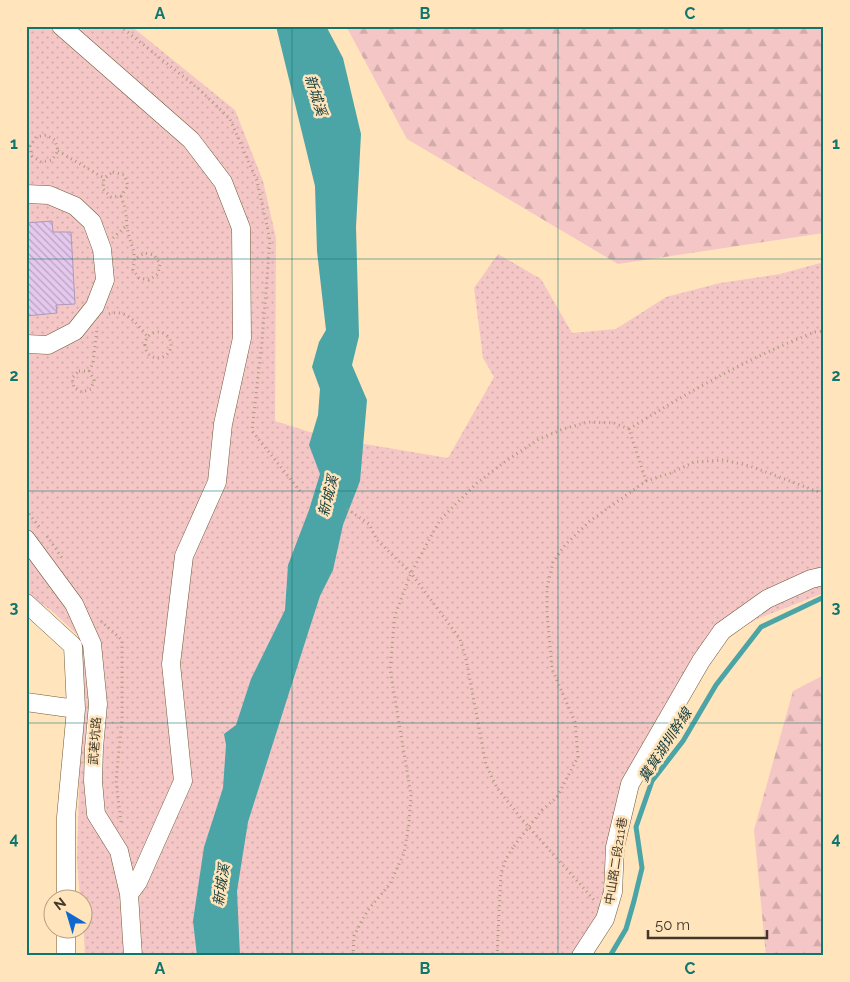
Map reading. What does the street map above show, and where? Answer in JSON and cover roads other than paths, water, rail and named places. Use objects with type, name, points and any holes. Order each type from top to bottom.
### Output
[{"type":"street","points":[[60,26],[191,140],[223,182],[241,228],[242,338],[222,424],[217,482],[184,556],[171,664],[183,781],[138,882],[130,894]]},
{"type":"street","points":[[26,194],[49,195],[75,206],[92,222],[102,249],[105,280],[95,306],[75,331],[48,345],[26,344]]},
{"type":"street","name":"武荖坑路","points":[[26,538],[74,604],[92,644],[98,704],[93,773],[96,814],[119,851],[130,894],[133,956]]},
{"type":"street","name":"中山路二段211巷","points":[[581,956],[605,919],[613,892],[615,847],[630,784],[701,661],[722,631],[767,599],[811,579],[824,576]]},
{"type":"street","points":[[26,603],[73,646],[76,709],[66,817],[66,890]]},
{"type":"street","points":[[26,702],[76,709]]},
{"type":"street","points":[[66,940],[66,956]]},
{"type":"water","name":"新城溪","points":[[276,26],[326,26],[343,58],[361,134],[356,227],[359,336],[352,365],[367,400],[360,481],[343,525],[333,570],[320,596],[248,822],[237,891],[240,956],[197,956],[193,921],[204,847],[223,788],[226,745],[224,734],[236,725],[251,679],[285,610],[288,565],[309,510],[320,474],[309,445],[318,415],[320,389],[312,367],[319,342],[326,330],[317,251],[315,186]]},
{"type":"waterway","name":"糞箕湖圳幹線","points":[[610,956],[626,929],[642,868],[636,827],[652,781],[683,741],[716,685],[761,627],[824,597]]}]
